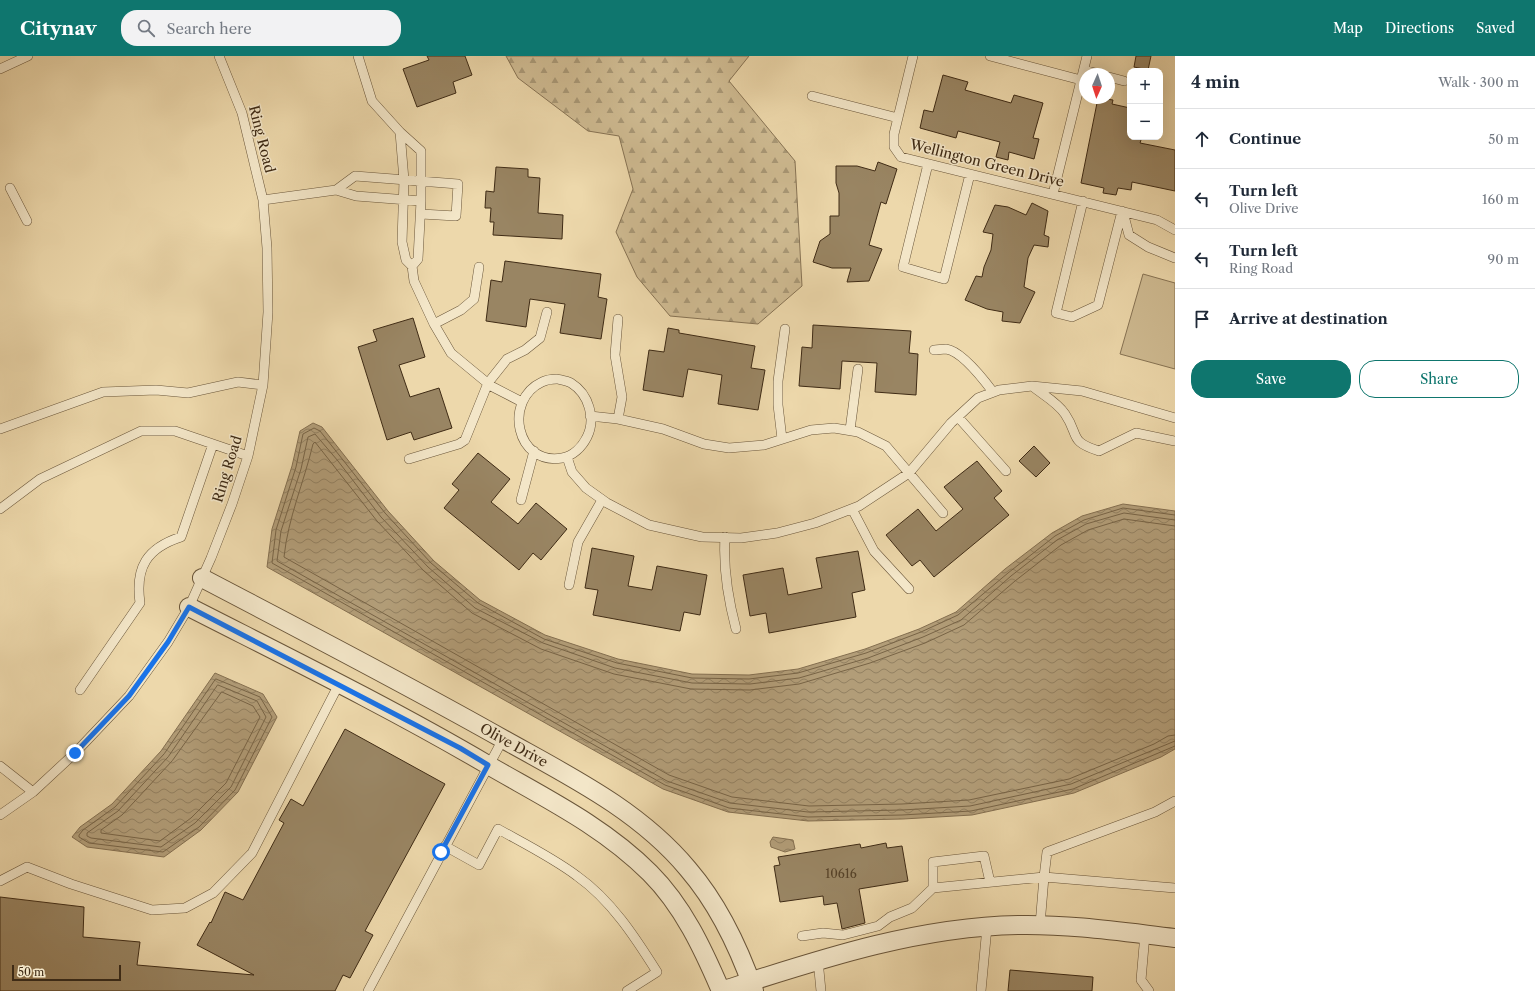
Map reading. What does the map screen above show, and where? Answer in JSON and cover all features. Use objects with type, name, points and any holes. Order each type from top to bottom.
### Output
[{"type":"street","name":"Olive Drive","points":[[202,578],[464,716],[593,789],[645,827],[688,869],[707,894],[724,924],[752,986]]},
{"type":"street","name":"Olive Drive","points":[[189,607],[460,748],[577,815],[625,850],[650,873],[666,892],[694,933],[721,991]]},
{"type":"street","points":[[721,991],[752,986],[818,960],[910,937],[987,927],[1058,925],[1175,938]]},
{"type":"lane","points":[[0,69],[28,56]]},
{"type":"lane","name":"Ring Road","points":[[0,815],[33,792],[75,753],[129,696],[168,642],[189,607],[202,578],[232,504],[248,456],[263,385],[268,312],[267,248],[263,200],[242,113],[220,56]]},
{"type":"lane","points":[[358,56],[372,101],[400,132],[421,151],[421,214],[418,259],[412,266]]},
{"type":"lane","name":"Wellington Green Drive","points":[[913,56],[894,134],[894,147],[900,157],[1157,220],[1175,230]]},
{"type":"lane","points":[[990,56],[1079,79]]},
{"type":"lane","points":[[1085,68],[1088,56]]},
{"type":"lane","points":[[1115,79],[1124,81]]},
{"type":"lane","points":[[1053,194],[1079,88]]},
{"type":"lane","points":[[812,96],[898,118]]},
{"type":"lane","points":[[400,132],[404,180],[402,242],[406,260],[412,266],[414,281],[434,324],[451,353],[488,383],[522,402]]},
{"type":"lane","points":[[928,164],[903,267],[944,279],[970,174]]},
{"type":"lane","points":[[336,190],[355,176],[458,184],[456,216],[421,214]]},
{"type":"lane","points":[[10,188],[27,221]]},
{"type":"lane","points":[[263,200],[336,190],[356,196],[421,201]]},
{"type":"lane","points":[[1083,201],[1056,313],[1072,317],[1098,305],[1122,211]]},
{"type":"lane","points":[[1122,211],[1129,234],[1148,247],[1175,258]]},
{"type":"lane","points":[[434,324],[461,310],[474,299],[479,267]]},
{"type":"lane","points":[[409,460],[459,444],[465,440],[488,383],[507,359],[525,350],[540,338],[547,312]]},
{"type":"lane","points":[[618,319],[615,355],[622,398],[618,419]]},
{"type":"lane","points":[[782,439],[778,405],[778,381],[785,329]]},
{"type":"lane","points":[[934,350],[948,349],[979,372],[993,392]]},
{"type":"lane","points":[[850,430],[858,369]]},
{"type":"lane","points":[[557,379],[570,382],[582,392],[589,405],[590,416],[587,436],[579,449],[567,457],[553,459],[539,456],[528,446],[520,433],[518,417],[522,402],[530,389],[543,381],[557,379]]},
{"type":"lane","points":[[0,429],[103,392],[156,390],[188,393],[238,382],[263,385]]},
{"type":"lane","points":[[1032,386],[1058,405],[1065,414],[1075,437],[1084,446],[1099,451],[1136,433],[1175,441]]},
{"type":"lane","points":[[567,457],[572,472],[586,488],[602,500],[649,525],[702,537],[741,538],[777,533],[815,523],[859,506],[909,473],[958,416],[978,398],[999,390],[1032,386],[1082,391],[1175,418]]},
{"type":"lane","points":[[590,416],[618,419],[662,429],[704,444],[729,448],[764,445],[811,430],[834,428],[858,432],[886,446],[943,513]]},
{"type":"lane","points":[[958,416],[1006,471]]},
{"type":"lane","points":[[0,509],[40,479],[141,432],[175,431],[248,456]]},
{"type":"lane","points":[[80,690],[140,603],[138,585],[142,568],[151,553],[165,542],[182,537],[214,444]]},
{"type":"lane","points":[[521,500],[534,451]]},
{"type":"lane","points":[[569,585],[578,542],[602,500]]},
{"type":"lane","points":[[852,509],[874,550],[909,589]]},
{"type":"lane","points":[[725,537],[724,560],[728,600],[736,629]]},
{"type":"lane","points":[[0,881],[27,867],[72,884],[152,910],[185,908],[213,893],[252,853],[339,684]]},
{"type":"lane","points":[[368,991],[444,846],[503,739]]},
{"type":"lane","points":[[0,766],[33,792]]},
{"type":"lane","points":[[1040,925],[1047,852],[1155,812],[1175,801]]},
{"type":"lane","points":[[444,846],[479,865],[498,829],[578,876],[609,905],[636,938],[657,972],[627,991]]},
{"type":"lane","points":[[933,888],[933,862],[984,856],[990,882]]},
{"type":"lane","points":[[802,936],[843,934],[878,926],[890,917],[912,908],[933,888],[1044,877],[1175,888]]},
{"type":"lane","points":[[981,991],[987,927]]},
{"type":"lane","points":[[1145,934],[1141,980],[1149,991]]},
{"type":"lane","points":[[818,960],[821,991]]},
{"type":"green space","points":[[506,56],[749,56],[729,81],[795,161],[802,286],[758,324],[670,316],[637,277],[616,232],[633,189],[619,136],[588,131],[518,78]]},
{"type":"green space","points":[[1143,274],[1175,283],[1175,369],[1120,354]]},
{"type":"water","points":[[313,423],[322,427],[388,511],[434,561],[480,600],[545,635],[618,659],[692,674],[749,675],[798,669],[865,649],[919,629],[956,612],[1005,569],[1052,533],[1082,516],[1123,504],[1175,511],[1175,749],[1161,757],[1074,793],[972,815],[903,819],[808,821],[728,812],[663,789],[267,567],[272,529],[292,466],[300,431]]},
{"type":"water","points":[[215,673],[263,694],[277,717],[238,792],[201,830],[164,857],[87,847],[72,837],[80,827],[112,804],[161,751]]},
{"type":"water","points":[[773,837],[793,840],[795,849],[785,852],[771,847],[770,842]]},
{"type":"building","points":[[427,56],[465,56],[472,75],[453,82],[456,93],[417,107],[403,69],[429,60]]},
{"type":"building","points":[[1136,56],[1151,56],[1148,68],[1134,67]]},
{"type":"building","points":[[943,75],[968,82],[965,90],[1011,103],[1014,95],[1043,103],[1033,138],[1039,139],[1034,159],[1009,152],[1008,160],[996,157],[1000,142],[958,131],[956,138],[920,128],[924,110],[933,112]]},
{"type":"building","points":[[1097,104],[1112,104],[1127,107],[1127,140],[1141,140],[1140,143],[1175,150],[1175,191],[1132,182],[1131,190],[1118,188],[1116,195],[1103,193],[1104,188],[1081,183]]},
{"type":"building","points":[[878,162],[897,169],[886,204],[881,202],[869,245],[882,249],[869,281],[847,282],[851,268],[832,268],[813,262],[820,241],[830,234],[830,216],[839,216],[839,193],[836,183],[836,166],[857,166],[875,171]]},
{"type":"building","points":[[496,167],[528,169],[528,177],[540,178],[538,213],[563,215],[562,239],[493,235],[494,222],[490,222],[491,208],[485,208],[486,191],[494,192]]},
{"type":"building","points":[[1032,203],[1048,211],[1044,235],[1049,237],[1048,247],[1034,245],[1028,258],[1024,287],[1035,292],[1020,323],[1002,321],[1003,312],[987,309],[965,300],[976,276],[982,277],[984,267],[991,250],[993,234],[983,232],[995,205],[1008,207],[1026,215]]},
{"type":"building","points":[[505,261],[601,274],[598,297],[607,299],[601,339],[560,333],[565,304],[530,299],[526,327],[486,321],[491,280],[502,282]]},
{"type":"building","points":[[413,318],[425,357],[399,365],[410,397],[439,388],[452,428],[414,440],[411,432],[387,440],[358,347],[377,341],[373,330]]},
{"type":"building","points":[[813,325],[911,331],[909,353],[918,354],[916,395],[875,392],[877,363],[842,361],[840,389],[799,386],[802,347],[812,348]]},
{"type":"building","points":[[668,328],[679,330],[679,333],[755,346],[751,368],[765,370],[758,410],[718,404],[722,375],[688,369],[683,397],[643,390],[649,350],[664,352]]},
{"type":"building","points":[[1034,446],[1050,463],[1036,477],[1019,461]]},
{"type":"building","points":[[478,453],[510,479],[491,502],[518,524],[536,503],[567,529],[541,560],[533,553],[519,570],[444,508],[459,490],[452,484]]},
{"type":"building","points":[[977,461],[1002,491],[994,498],[1009,515],[934,577],[920,560],[912,566],[886,535],[918,509],[936,531],[963,509],[944,487]]},
{"type":"building","points":[[592,548],[634,556],[628,586],[652,590],[657,566],[707,575],[700,615],[684,612],[680,631],[593,615],[598,590],[585,588]]},
{"type":"building","points":[[858,551],[865,590],[852,593],[856,617],[769,633],[766,613],[750,616],[743,575],[783,568],[788,595],[822,588],[816,558]]},
{"type":"building","points":[[345,729],[445,784],[365,931],[373,935],[350,978],[343,975],[335,991],[0,991],[0,897],[84,907],[83,937],[140,942],[137,965],[254,975],[197,945],[210,922],[211,923],[225,892],[243,900],[284,823],[279,820],[291,799],[303,806]]},
{"type":"building","points":[[886,843],[887,848],[902,846],[908,881],[859,889],[865,923],[842,929],[837,903],[824,905],[823,896],[780,902],[774,866],[780,865],[778,857],[860,844],[861,848]]},
{"type":"building","points":[[1010,970],[1093,977],[1092,991],[1008,991]]},
{"type":"route","points":[[75,753],[129,696],[168,642],[189,607],[460,748],[488,765],[441,852]]}]
